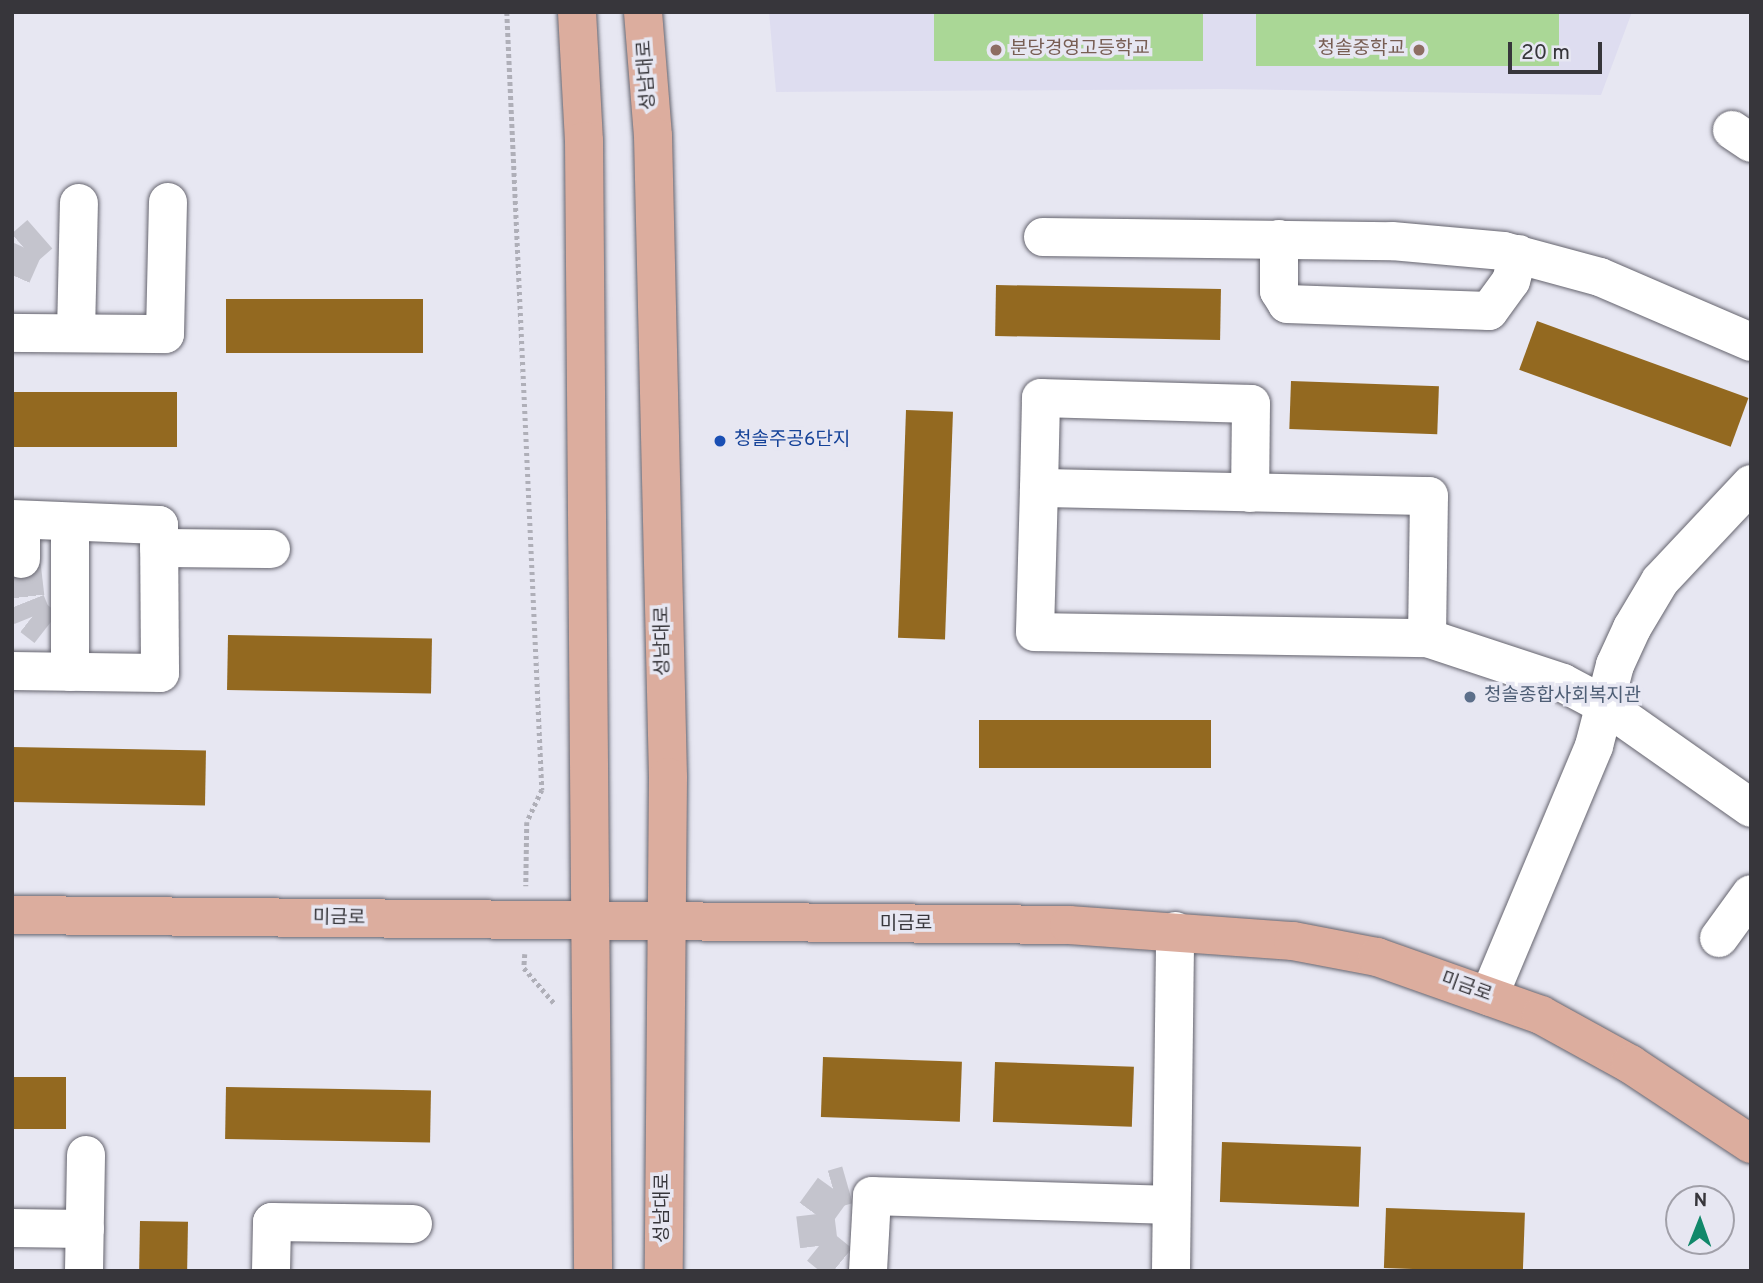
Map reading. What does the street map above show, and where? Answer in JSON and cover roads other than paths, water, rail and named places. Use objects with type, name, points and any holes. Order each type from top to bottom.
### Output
[{"type":"main road","points":[[577,12],[584,141],[593,1271]]},
{"type":"main road","name":"성남대로","points":[[643,12],[653,136],[668,778],[664,1271]]},
{"type":"main road","name":"미금로","points":[[12,915],[666,925],[1069,925],[1293,941],[1377,957],[1541,1015],[1630,1064],[1751,1144]]},
{"type":"lane","points":[[12,333],[165,334],[169,202]]},
{"type":"lane","points":[[76,333],[79,203]]},
{"type":"lane","points":[[1043,237],[1431,243],[1518,254],[1600,277],[1751,342]]},
{"type":"lane","points":[[1279,239],[1279,291],[1287,304],[1489,311],[1511,281],[1518,254]]},
{"type":"lane","points":[[1250,493],[1251,404],[1041,398],[1035,632],[1427,638],[1563,683],[1606,706],[1751,808]]},
{"type":"lane","points":[[1489,996],[1594,746],[1615,665],[1660,581],[1751,484]]},
{"type":"lane","points":[[1039,488],[1429,496],[1427,638]]},
{"type":"lane","points":[[12,671],[160,673],[159,525],[70,524],[18,534]]},
{"type":"lane","points":[[70,524],[70,671]]},
{"type":"lane","points":[[159,548],[271,549]]},
{"type":"lane","points":[[1718,938],[1751,894]]},
{"type":"lane","points":[[1171,1271],[1175,931]]},
{"type":"lane","points":[[84,1271],[86,1155]]},
{"type":"lane","points":[[868,1271],[859,1191],[1171,1205]]},
{"type":"lane","points":[[271,1271],[272,1222],[413,1224]]},
{"type":"lane","points":[[12,1228],[85,1229]]},
{"type":"tunnel","points":[[12,275],[24,248],[40,234]]},
{"type":"tunnel","points":[[21,559],[26,602],[32,617],[46,628]]},
{"type":"tunnel","points":[[840,1263],[819,1246],[815,1214],[833,1189],[847,1185]]},
{"type":"place","name":"분당경영고등학교","points":[[996,50]]},
{"type":"place","name":"청솔중학교","points":[[1419,50]]},
{"type":"place","name":"청솔주공6단지","points":[[720,441]]},
{"type":"place","name":"청솔종합사회복지관","points":[[1470,697]]}]
